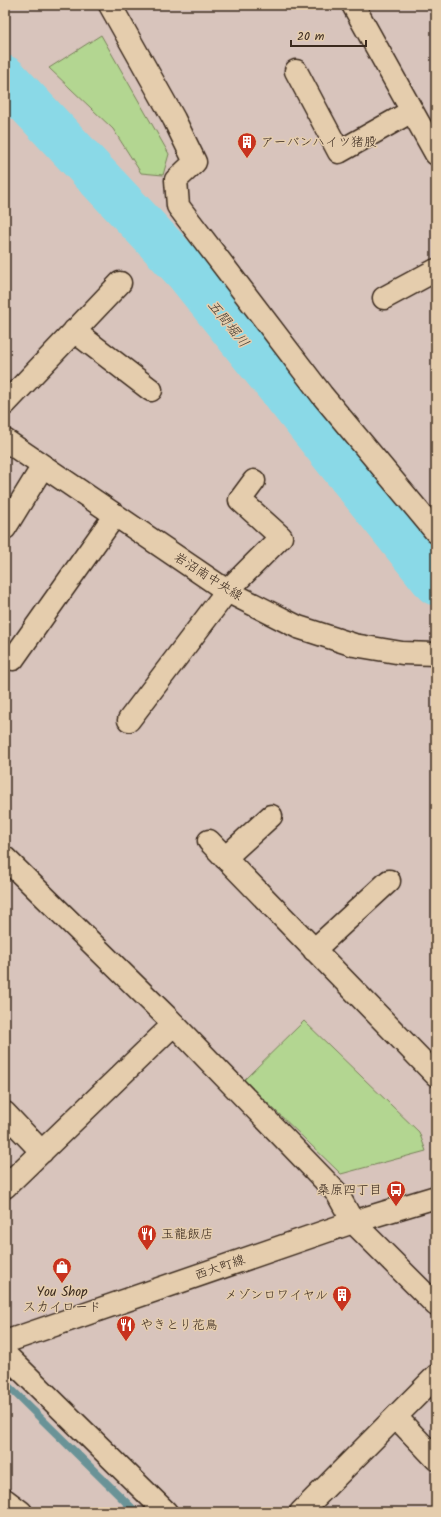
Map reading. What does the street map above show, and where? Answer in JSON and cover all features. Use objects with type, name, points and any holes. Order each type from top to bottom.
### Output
[{"type":"street","points":[[110,5],[174,119],[195,162],[176,180],[178,206],[322,395],[436,532]]},
{"type":"street","points":[[352,5],[436,154]]},
{"type":"street","points":[[296,71],[339,152],[412,110]]},
{"type":"street","points":[[384,298],[436,270]]},
{"type":"street","points":[[5,404],[120,283]]},
{"type":"street","points":[[74,331],[151,390]]},
{"type":"street","name":"岩沼南中央線","points":[[5,440],[227,591],[298,626],[354,645],[402,653],[436,654]]},
{"type":"street","points":[[5,528],[43,466]]},
{"type":"street","points":[[129,720],[227,591],[281,537],[240,500],[254,481]]},
{"type":"street","points":[[13,659],[115,515]]},
{"type":"street","points":[[225,858],[271,816]]},
{"type":"street","points":[[209,841],[436,1075]]},
{"type":"street","points":[[5,858],[174,1024],[337,1193],[353,1222],[436,1306]]},
{"type":"street","points":[[314,950],[389,881]]},
{"type":"street","points":[[5,1187],[174,1024]]},
{"type":"street","points":[[5,1114],[42,1152]]},
{"type":"street","name":"西大町線","points":[[5,1342],[353,1222],[436,1197]]},
{"type":"street","points":[[5,1354],[166,1512]]},
{"type":"street","points":[[301,1512],[436,1376]]},
{"type":"street","points":[[396,1416],[436,1459]]},
{"type":"street","points":[[5,1500],[21,1512]]},
{"type":"green space","points":[[101,35],[169,154],[163,175],[141,173],[113,129],[49,68]]},
{"type":"green space","points":[[304,1021],[419,1132],[426,1151],[341,1174],[244,1080]]},
{"type":"waterway","name":"五間堀川","points":[[5,78],[186,271],[436,583]]},
{"type":"waterway","points":[[5,1383],[136,1512]]},
{"type":"place","name":"アーバンハイツ猪股","points":[[247,159]]},
{"type":"place","name":"桑原四丁目","points":[[396,1207]]},
{"type":"place","name":"玉龍飯店","points":[[147,1251]]},
{"type":"place","name":"You Shop スカイロード","points":[[62,1284]]},
{"type":"place","name":"メゾンロワイヤル","points":[[342,1312]]},
{"type":"place","name":"やきとり花鳥","points":[[126,1342]]}]
